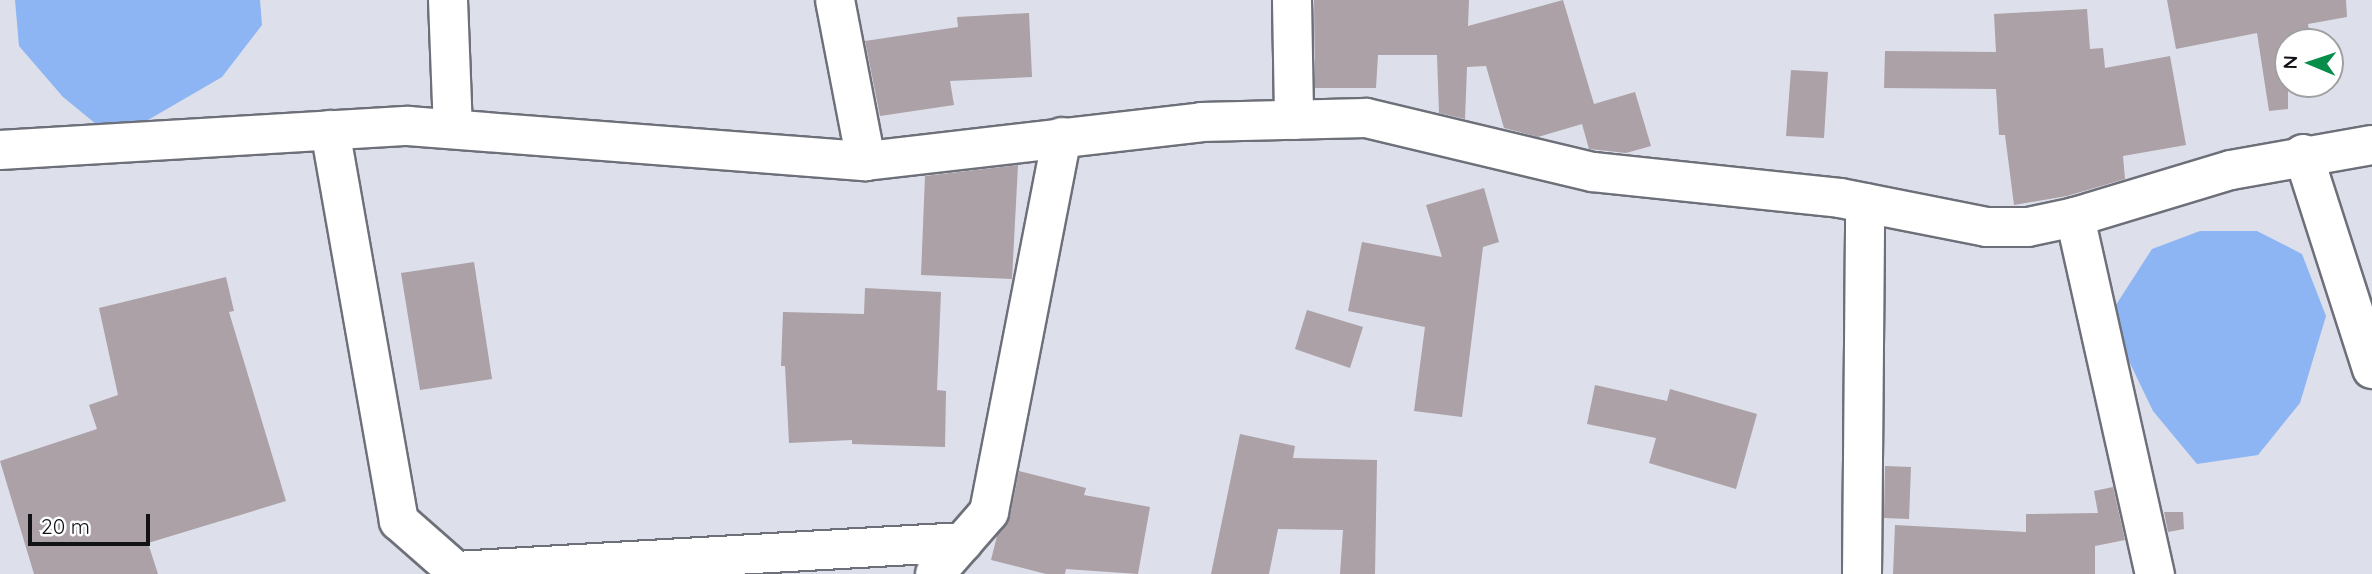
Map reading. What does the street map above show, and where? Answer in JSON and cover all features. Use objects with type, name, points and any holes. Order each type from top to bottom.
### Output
[{"type":"street","points":[[448,0],[453,129]]},
{"type":"street","points":[[835,0],[866,161]]},
{"type":"street","points":[[1292,0],[1294,120]]},
{"type":"street","points":[[0,150],[408,125],[866,161],[1201,121],[1366,118],[1593,172],[1865,203],[1986,227],[2028,227],[2075,217],[2231,170],[2304,154],[2372,145]]},
{"type":"street","points":[[330,130],[400,521],[456,571],[963,542]]},
{"type":"street","points":[[935,574],[989,512],[1062,137]]},
{"type":"street","points":[[2304,154],[2372,369]]},
{"type":"street","points":[[1862,574],[1865,203]]},
{"type":"street","points":[[2075,217],[2155,574]]},
{"type":"water","points":[[15,0],[260,0],[262,25],[222,77],[148,120],[101,128],[63,97],[19,46]]},
{"type":"water","points":[[2200,231],[2257,231],[2302,254],[2326,316],[2300,403],[2258,455],[2197,464],[2153,411],[2127,357],[2112,311],[2152,249]]},
{"type":"building","points":[[1314,0],[1469,0],[1468,26],[1563,0],[1594,104],[1635,92],[1651,146],[1626,153],[1589,149],[1582,124],[1538,137],[1504,128],[1486,66],[1467,67],[1465,119],[1439,113],[1437,55],[1378,55],[1376,88],[1315,88]]},
{"type":"building","points":[[2167,0],[2346,0],[2347,17],[2308,24],[2309,28],[2274,28],[2274,98],[2288,98],[2288,109],[2269,111],[2257,33],[2176,49]]},
{"type":"building","points":[[2087,9],[2090,49],[2103,48],[2105,68],[2170,56],[2186,145],[2123,156],[2125,179],[2067,196],[2014,205],[2005,135],[1999,135],[1996,89],[1884,88],[1885,51],[1996,52],[1994,14]]},
{"type":"building","points":[[1029,13],[1032,77],[950,81],[954,105],[880,116],[865,41],[958,27],[957,17]]},
{"type":"building","points":[[1791,70],[1828,72],[1824,138],[1786,136]]},
{"type":"building","points":[[1018,165],[1012,279],[921,275],[925,176]]},
{"type":"building","points":[[1484,188],[1499,242],[1483,247],[1462,417],[1414,411],[1425,327],[1348,311],[1362,242],[1442,257],[1426,205]]},
{"type":"building","points":[[474,262],[492,379],[420,390],[401,273]]},
{"type":"building","points":[[226,277],[234,311],[229,312],[286,501],[148,543],[158,574],[34,574],[0,461],[97,429],[89,405],[118,395],[99,308]]},
{"type":"building","points":[[865,288],[941,292],[937,390],[946,391],[945,447],[852,444],[852,440],[789,443],[785,366],[781,366],[783,312],[864,314]]},
{"type":"building","points":[[1307,310],[1363,327],[1350,368],[1295,349]]},
{"type":"building","points":[[1595,385],[1667,401],[1670,389],[1757,414],[1736,489],[1649,463],[1656,438],[1587,424]]},
{"type":"building","points":[[1240,434],[1295,446],[1293,458],[1377,460],[1375,574],[1340,574],[1343,530],[1278,529],[1269,574],[1211,574]]},
{"type":"building","points":[[1885,466],[1911,467],[1909,519],[1884,518]]},
{"type":"building","points":[[1019,471],[1086,488],[1084,495],[1150,507],[1138,574],[1066,569],[1065,574],[1046,574],[991,560],[997,536],[1010,516]]},
{"type":"building","points":[[2113,487],[2125,540],[2095,546],[2095,574],[1893,574],[1895,525],[2026,532],[2026,514],[2098,513],[2094,491]]},
{"type":"building","points":[[2164,512],[2183,512],[2184,529],[2168,532]]}]
